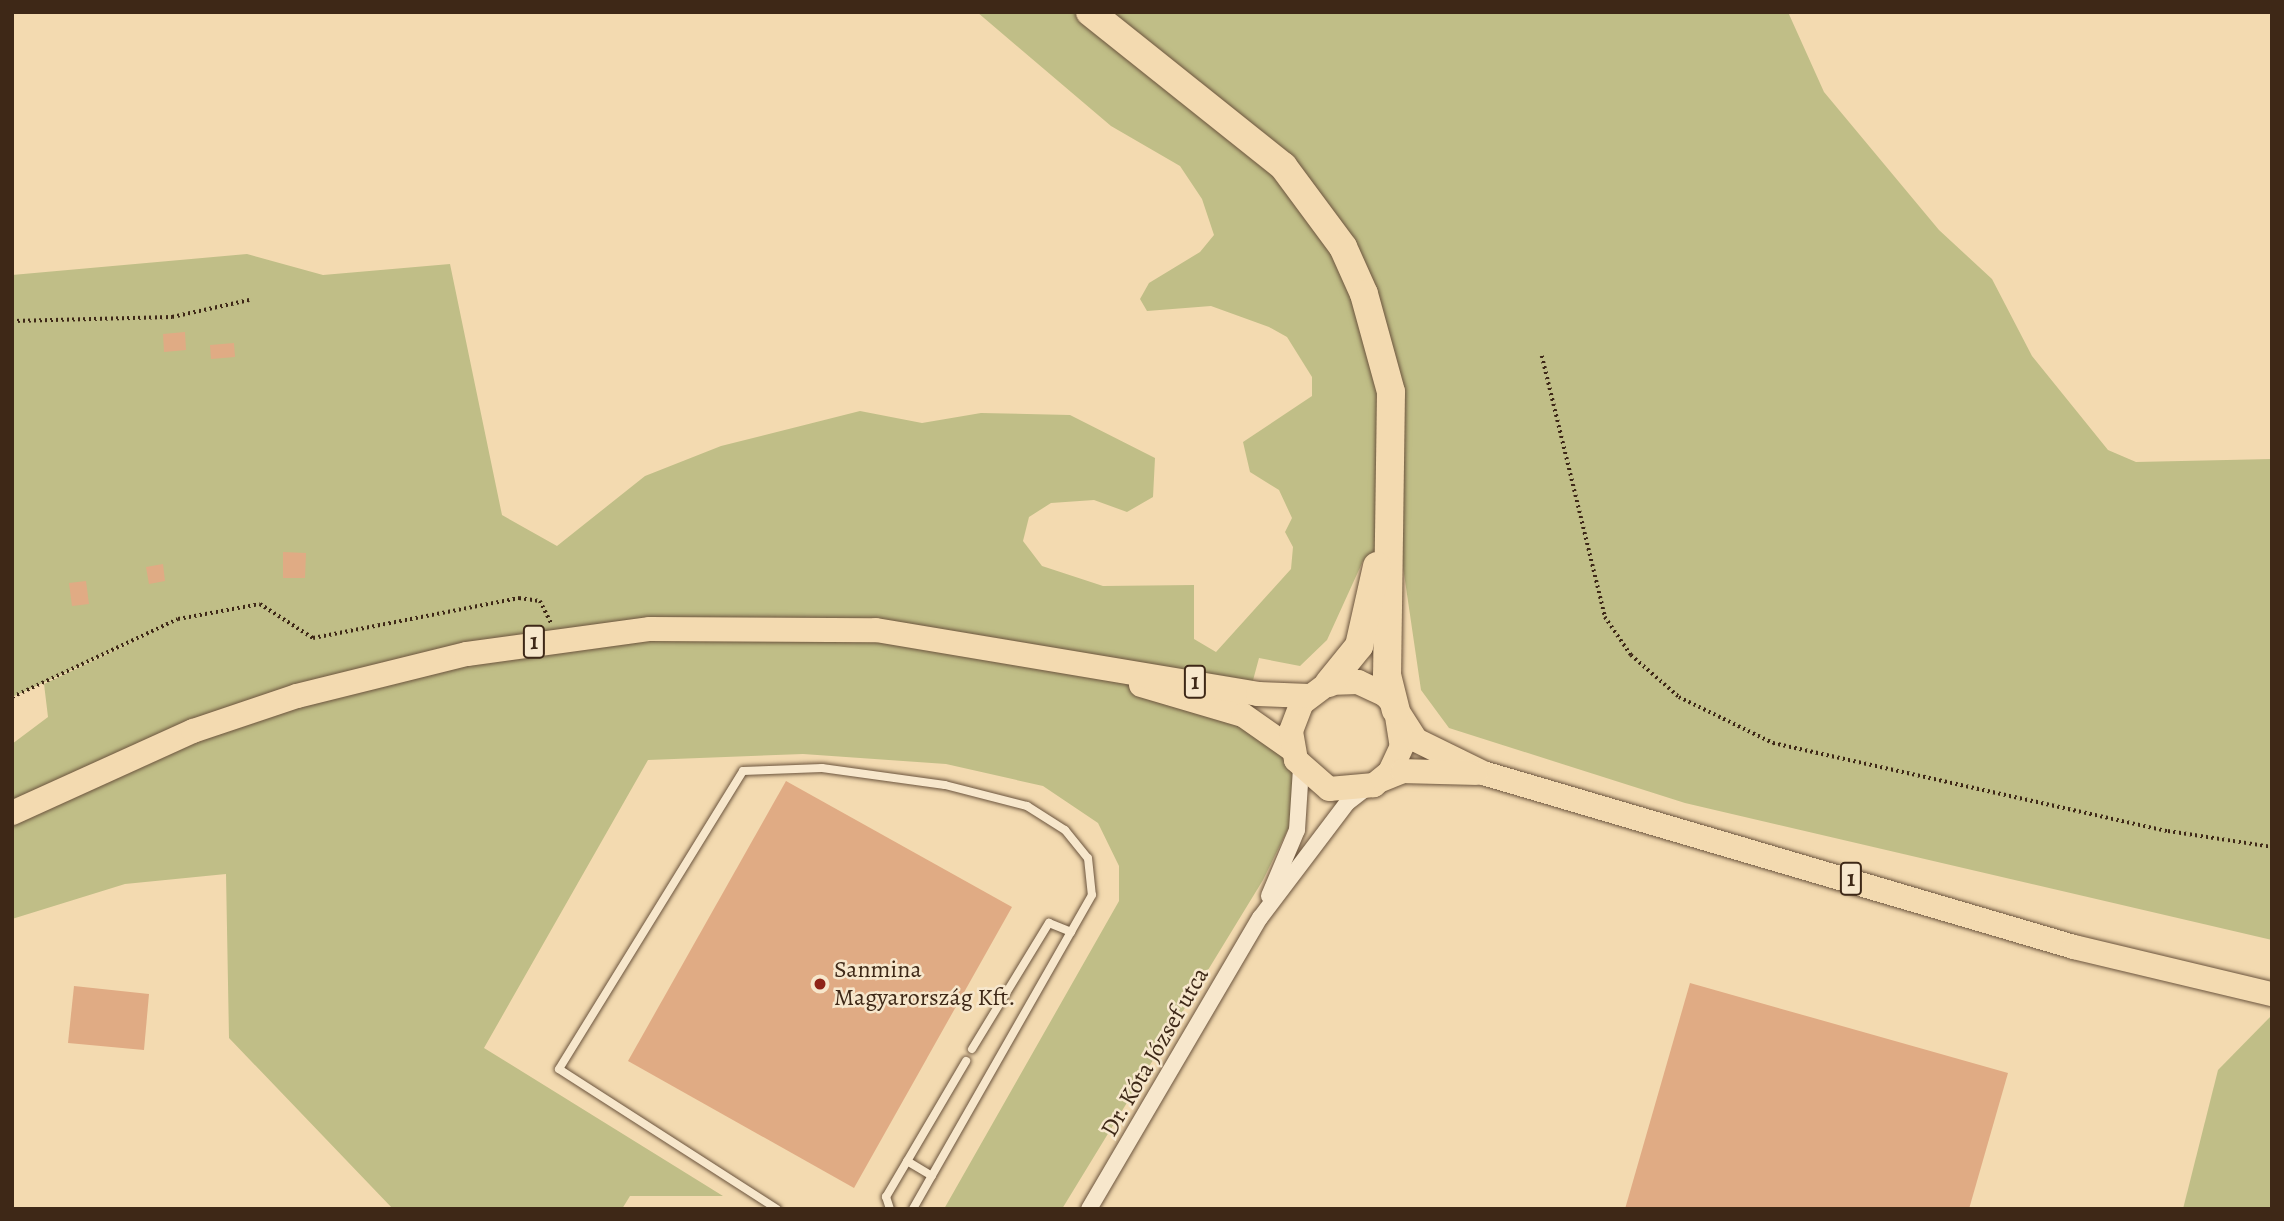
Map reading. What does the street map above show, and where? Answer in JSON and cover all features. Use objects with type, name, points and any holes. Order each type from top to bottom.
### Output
[{"type":"highway","points":[[1090,12],[1283,166],[1343,247],[1364,293],[1391,392],[1387,675],[1396,710]]},
{"type":"highway","points":[[1319,690],[1359,646],[1389,530]]},
{"type":"main road","name":"1","points":[[12,813],[244,713],[384,671],[553,639],[650,629],[811,626],[971,642],[1082,665],[1258,694],[1367,684],[1396,710],[1416,740],[1483,773],[2074,947],[2272,994]]},
{"type":"main road","name":"1","points":[[1082,665],[1243,715],[1329,789],[1374,784],[1403,771],[1483,773]]},
{"type":"main road","points":[[1297,759],[1293,721],[1319,690]]},
{"type":"main road","points":[[1374,784],[1402,746],[1396,710]]},
{"type":"street","points":[[1260,918],[1297,830],[1297,759]]},
{"type":"street","points":[[1260,918],[1347,803],[1374,784]]},
{"type":"street","name":"Dr. Kóta József utca","points":[[1089,1209],[1260,918]]},
{"type":"lane","points":[[777,1209],[559,1069],[743,771],[822,768],[945,785],[1027,806],[1065,830],[1088,858],[1092,895],[913,1209]]},
{"type":"lane","points":[[972,1049],[1049,923],[1071,932]]},
{"type":"lane","points":[[890,1209],[886,1198],[966,1061]]},
{"type":"lane","points":[[907,1161],[932,1176]]},
{"type":"path","points":[[12,321],[172,317],[249,300]]},
{"type":"path","points":[[1542,356],[1605,617],[1631,655],[1679,697],[1773,743],[2142,825],[2272,846]]},
{"type":"path","points":[[12,697],[178,620],[260,604],[313,638],[519,598],[540,601],[553,639]]},
{"type":"shaded area","points":[[977,12],[1788,12],[1824,92],[1939,230],[1992,279],[2032,356],[2108,450],[2136,462],[2272,459],[2272,940],[1685,803],[1449,728],[1421,690],[1402,560],[1363,561],[1327,640],[1300,666],[1259,658],[1244,714],[1296,771],[1291,823],[1263,880],[1062,1209],[944,1209],[1119,901],[1119,866],[1098,823],[1043,786],[946,764],[803,754],[648,760],[484,1048],[723,1196],[630,1196],[622,1209],[393,1209],[229,1038],[226,874],[125,884],[12,919],[12,744],[48,717],[44,684],[160,629],[12,697],[12,275],[247,254],[323,275],[450,264],[502,515],[557,546],[645,476],[721,446],[860,411],[922,423],[981,413],[1070,415],[1155,458],[1153,497],[1127,512],[1094,500],[1051,503],[1029,517],[1023,541],[1042,566],[1103,586],[1194,585],[1194,639],[1216,652],[1291,569],[1293,547],[1285,532],[1292,518],[1279,490],[1250,472],[1243,442],[1312,396],[1312,377],[1287,337],[1269,327],[1211,306],[1147,311],[1140,299],[1149,283],[1200,252],[1214,235],[1202,199],[1180,166],[1111,126]]},
{"type":"shaded area","points":[[2272,1015],[2272,1209],[2183,1209],[2218,1070]]},
{"type":"building","points":[[185,332],[186,350],[164,352],[163,334]]},
{"type":"building","points":[[234,343],[235,357],[211,359],[210,345]]},
{"type":"building","points":[[283,552],[306,553],[305,578],[283,578]]},
{"type":"building","points":[[163,564],[165,581],[149,584],[146,567]]},
{"type":"building","points":[[86,581],[89,604],[72,606],[69,583]]},
{"type":"building","name":"Sanmina Magyarország Kft.","points":[[786,781],[1012,907],[854,1188],[628,1061]]},
{"type":"building","points":[[1690,983],[2008,1073],[1969,1209],[1625,1209]]},
{"type":"building","points":[[74,986],[149,994],[144,1050],[68,1043]]},
{"type":"place","name":"Sanmina Magyarország Kft.","points":[[820,984]]}]
